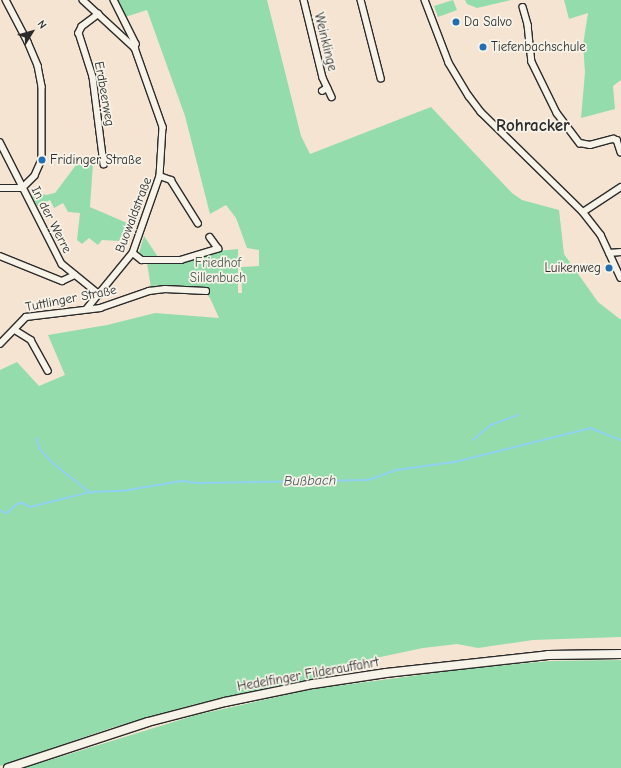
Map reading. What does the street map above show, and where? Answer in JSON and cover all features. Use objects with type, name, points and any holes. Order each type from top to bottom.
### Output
[{"type":"main road","name":"Hedelfinger Filderauffahrt","points":[[8,768],[148,722],[225,702],[313,684],[386,673],[533,656],[574,653],[621,654]]},
{"type":"street","points":[[0,188],[23,188],[35,176],[42,160],[42,87],[38,66],[28,42],[6,0]]},
{"type":"street","name":"Buowaldstraße","points":[[83,0],[135,48]]},
{"type":"street","name":"Buowaldstraße","points":[[88,308],[133,253],[160,176],[163,127],[135,48],[136,44],[114,0]]},
{"type":"street","name":"Weinklinge","points":[[304,0],[324,90],[332,97]]},
{"type":"street","points":[[361,0],[381,78]]},
{"type":"street","points":[[425,0],[449,63],[469,96],[481,112],[583,212],[601,236],[621,278]]},
{"type":"street","points":[[523,7],[528,25],[532,62],[557,113],[580,143],[590,145],[613,139],[617,140],[621,152]]},
{"type":"street","name":"Erdbeerweg","points":[[99,14],[82,27],[80,33],[93,77],[104,164]]},
{"type":"street","name":"In der Werre","points":[[0,142],[62,264],[99,294]]},
{"type":"street","points":[[160,176],[171,180],[198,223]]},
{"type":"street","points":[[583,212],[621,187]]},
{"type":"street","points":[[133,253],[142,260],[181,260],[218,249],[210,238]]},
{"type":"street","points":[[608,253],[621,252]]},
{"type":"street","points":[[0,256],[62,281],[75,275]]},
{"type":"street","name":"Tuttlinger Straße","points":[[0,344],[15,330],[26,316],[88,308],[100,308],[148,291],[165,289],[206,291]]},
{"type":"street","name":"Tuttlinger Straße","points":[[15,330],[31,340],[48,371]]},
{"type":"green space","name":"Friedhof Sillenbuch","points":[[112,0],[267,0],[301,136],[310,154],[431,107],[512,193],[522,200],[559,210],[564,254],[598,302],[621,320],[621,637],[533,640],[478,648],[457,644],[423,648],[328,668],[328,677],[192,705],[111,728],[0,766],[0,370],[17,362],[39,386],[65,375],[48,335],[107,325],[155,313],[219,318],[210,298],[202,289],[165,286],[151,288],[147,263],[181,263],[218,251],[238,249],[238,293],[242,293],[241,267],[259,266],[259,250],[247,248],[236,218],[226,205],[210,214],[185,116],[147,10],[122,18]]},
{"type":"green space","points":[[453,0],[457,10],[438,17],[434,6]]},
{"type":"green space","points":[[465,0],[511,0],[477,8],[467,4]]},
{"type":"green space","points":[[564,0],[621,0],[621,80],[613,86],[615,109],[581,118],[585,72],[583,45],[588,13],[569,19]]},
{"type":"green space","points":[[93,163],[90,207],[127,223],[119,241],[102,240],[98,245],[89,238],[82,244],[77,240],[80,213],[68,212],[63,203],[54,208],[50,200],[37,206],[32,195],[33,191],[46,195],[55,193],[76,165]]},
{"type":"green space","points":[[144,236],[158,257],[144,256],[139,253]]},
{"type":"green space","points":[[621,660],[621,768],[24,768],[196,715],[313,689],[473,668],[551,661]]},
{"type":"waterway","points":[[473,440],[491,425],[518,415]]},
{"type":"waterway","name":"Bußbach","points":[[0,511],[7,513],[17,504],[23,503],[30,507],[90,492],[122,491],[181,481],[199,483],[369,480],[397,470],[455,462],[591,428],[621,440]]},
{"type":"waterway","points":[[37,438],[40,449],[54,464],[90,492]]},
{"type":"place","name":"Da Salvo","points":[[456,22]]},
{"type":"place","name":"Tiefenbachschule","points":[[483,47]]},
{"type":"place","name":"Fridinger Straße","points":[[42,160]]},
{"type":"place","name":"Luikenweg","points":[[609,268]]},
{"type":"district","name":"Rohracker","points":[[533,126]]}]
